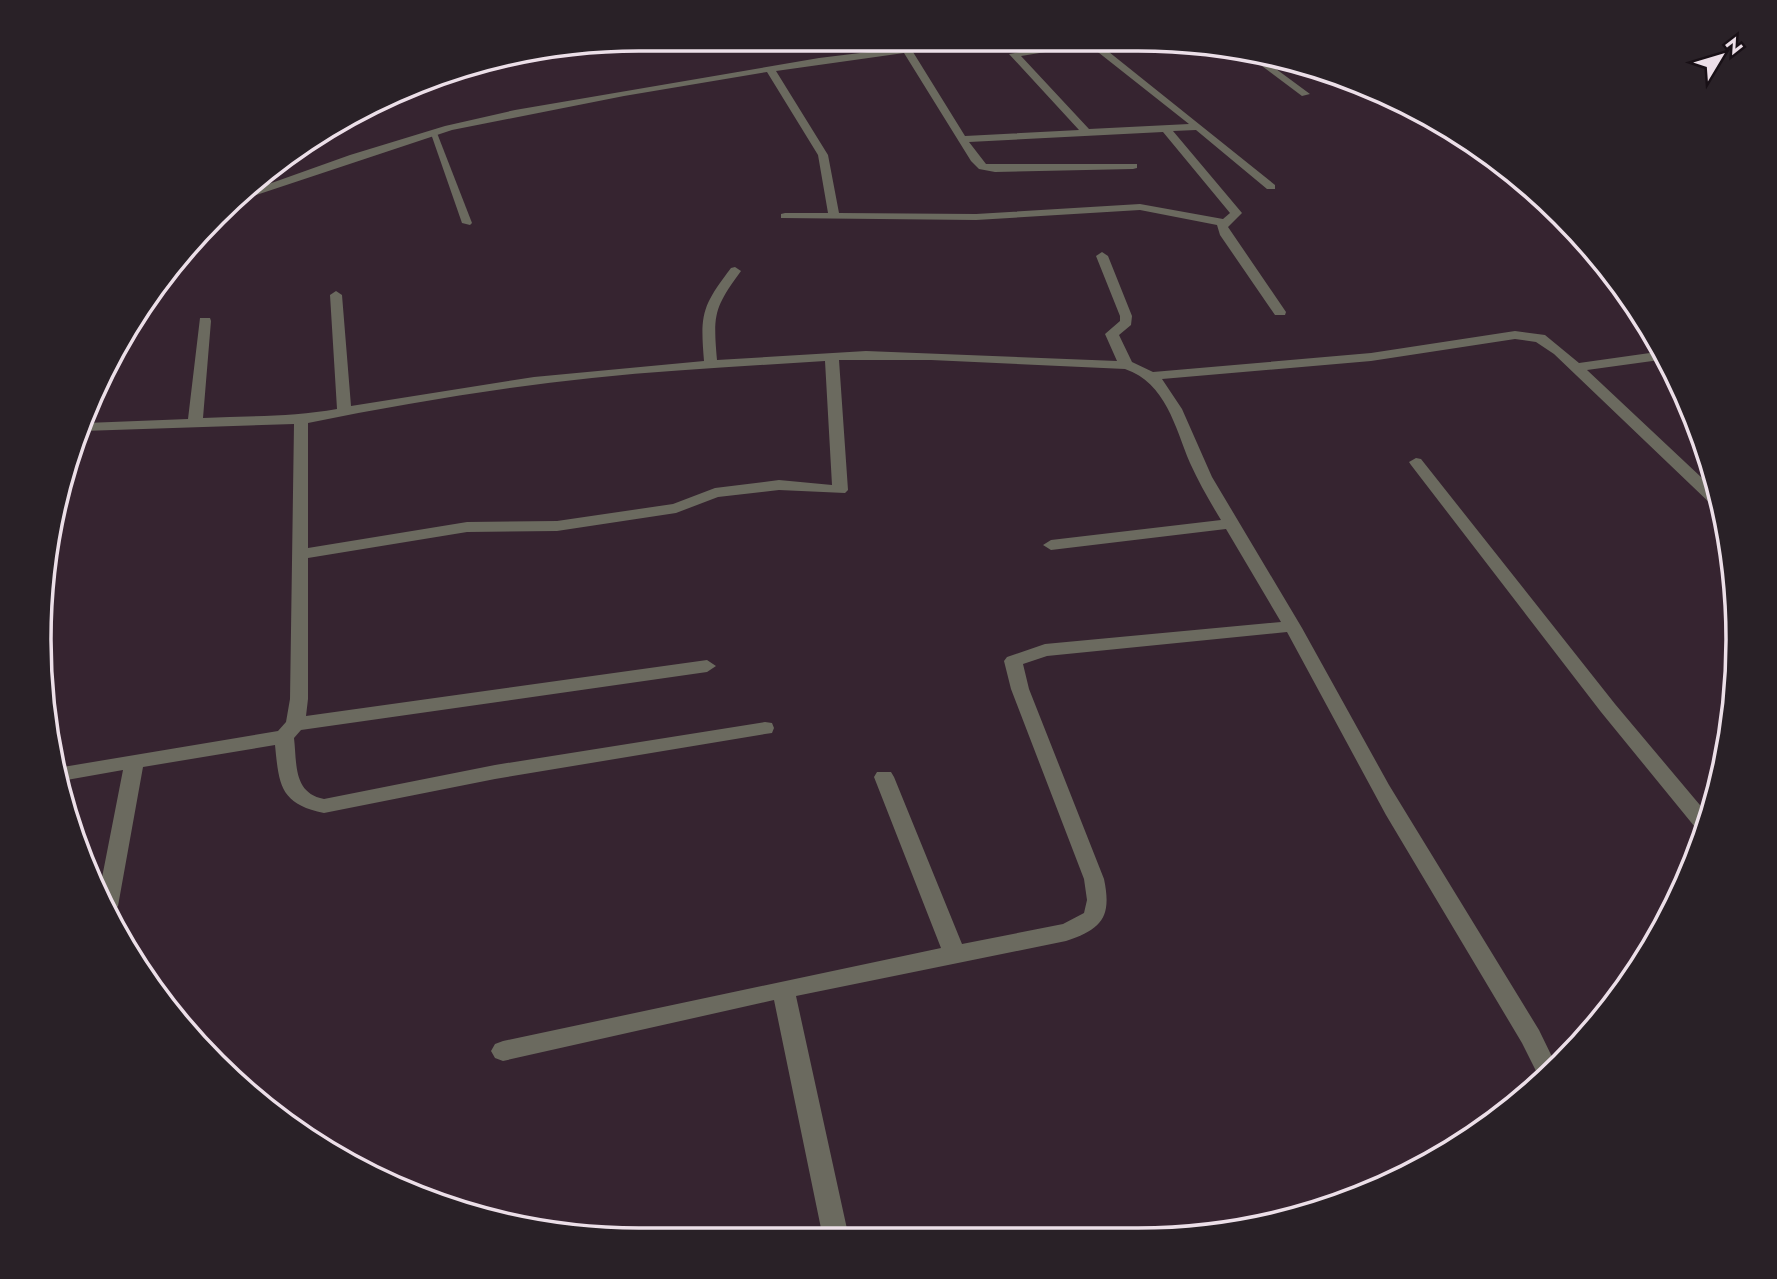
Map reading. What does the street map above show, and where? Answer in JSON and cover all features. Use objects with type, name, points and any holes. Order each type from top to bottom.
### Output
[{"type":"street","points":[[257,192],[354,157],[433,133],[528,111],[770,69],[902,51]]},
{"type":"street","points":[[910,51],[976,161],[988,168],[1133,166]]},
{"type":"street","points":[[1030,51],[1014,54],[1086,132]]},
{"type":"street","points":[[1102,51],[1271,187]]},
{"type":"street","points":[[1264,65],[1305,94]]},
{"type":"street","points":[[770,69],[782,93],[822,152],[834,215]]},
{"type":"street","points":[[963,139],[1198,127]]},
{"type":"street","points":[[1165,128],[1236,213],[1222,226],[1226,236],[1280,312]]},
{"type":"street","points":[[785,216],[976,217],[1140,207],[1224,223]]},
{"type":"street","points":[[1102,256],[1126,316],[1126,322],[1112,334],[1126,365]]},
{"type":"street","points":[[711,364],[707,314],[712,301],[735,271]]},
{"type":"street","points":[[336,295],[344,411]]},
{"type":"street","points":[[195,423],[205,321]]},
{"type":"street","points":[[1154,376],[1371,357],[1515,335],[1540,338],[1578,367],[1707,492]]},
{"type":"street","points":[[91,427],[279,418],[302,420],[461,390],[542,379],[711,364],[891,356],[1126,365],[1143,369],[1154,376],[1170,398],[1192,454],[1230,524],[1292,626],[1392,808],[1531,1037],[1544,1065]]},
{"type":"street","points":[[1578,367],[1653,357]]},
{"type":"street","points":[[301,554],[467,527],[570,524],[686,505],[701,496],[715,493],[779,485],[840,490],[832,358]]},
{"type":"street","points":[[302,420],[299,699],[290,731],[292,788],[298,799],[324,806],[495,772],[765,728]]},
{"type":"street","points":[[1416,462],[1608,708],[1698,818]]},
{"type":"street","points":[[1051,545],[1230,524]]},
{"type":"street","points":[[502,1051],[783,989],[1066,932],[1086,925],[1097,913],[1098,900],[1094,879],[1020,689],[1013,661],[1045,650],[1292,626]]},
{"type":"street","points":[[66,773],[290,731],[707,666]]},
{"type":"street","points":[[109,895],[134,762]]},
{"type":"street","points":[[884,777],[955,955]]},
{"type":"street","points":[[783,989],[834,1228]]},
{"type":"lane","points":[[433,133],[467,223]]}]
